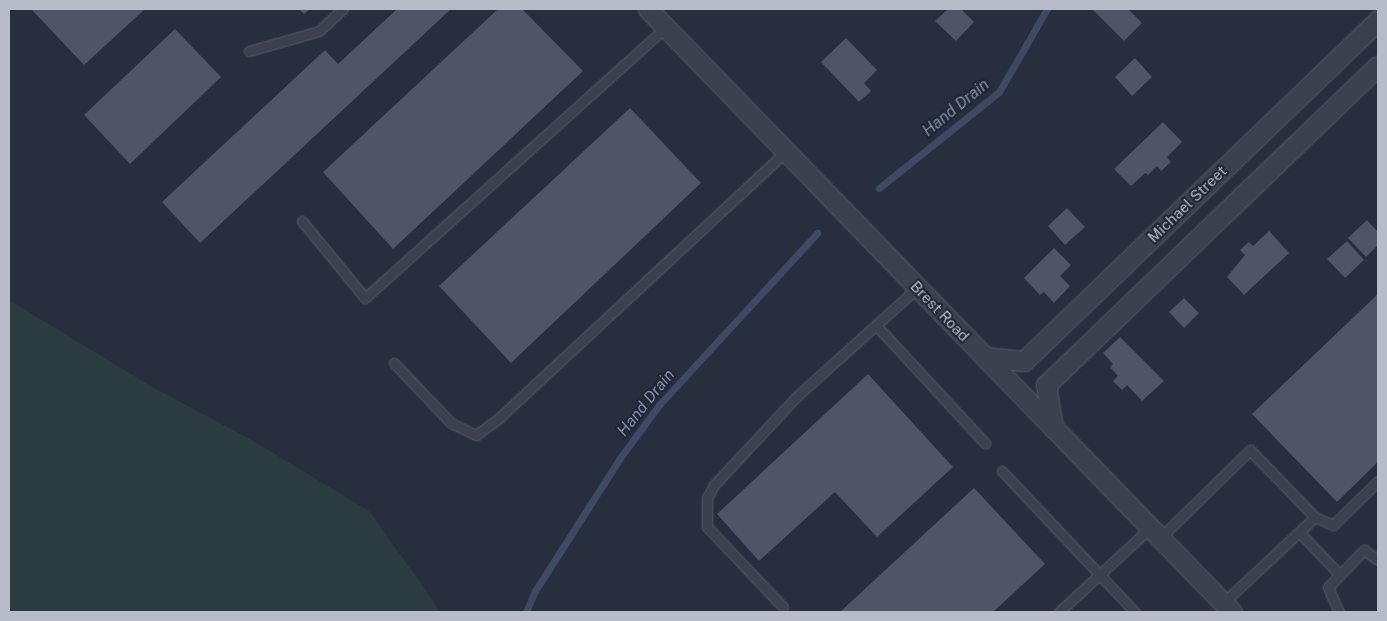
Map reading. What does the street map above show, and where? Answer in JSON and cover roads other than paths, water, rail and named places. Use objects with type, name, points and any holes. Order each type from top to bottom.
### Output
[{"type":"street","name":"Brest Road","points":[[648,9],[1227,608]]},
{"type":"street","name":"Michael Street","points":[[985,357],[1024,361],[1378,20]]},
{"type":"street","points":[[1054,428],[1046,385],[1378,66]]},
{"type":"lane","points":[[249,51],[318,32],[343,9]]},
{"type":"lane","points":[[302,220],[365,298],[666,27]]},
{"type":"lane","points":[[394,363],[451,423],[476,435],[499,418],[786,152]]},
{"type":"lane","points":[[783,607],[707,527],[707,498],[714,484],[796,397],[917,288]]},
{"type":"lane","points":[[876,325],[985,443]]},
{"type":"lane","points":[[1060,612],[1100,574],[1155,533],[1250,450],[1315,517],[1333,525],[1378,481]]},
{"type":"lane","points":[[1002,471],[1135,612]]},
{"type":"lane","points":[[1227,608],[1315,517]]},
{"type":"lane","points":[[1299,532],[1340,574]]},
{"type":"lane","points":[[1340,612],[1328,587],[1364,550],[1377,557]]},
{"type":"waterway","name":"Hand Drain","points":[[879,188],[999,92],[1047,9]]},
{"type":"waterway","name":"Hand Drain","points":[[526,612],[535,591],[620,458],[659,405],[817,233]]}]
